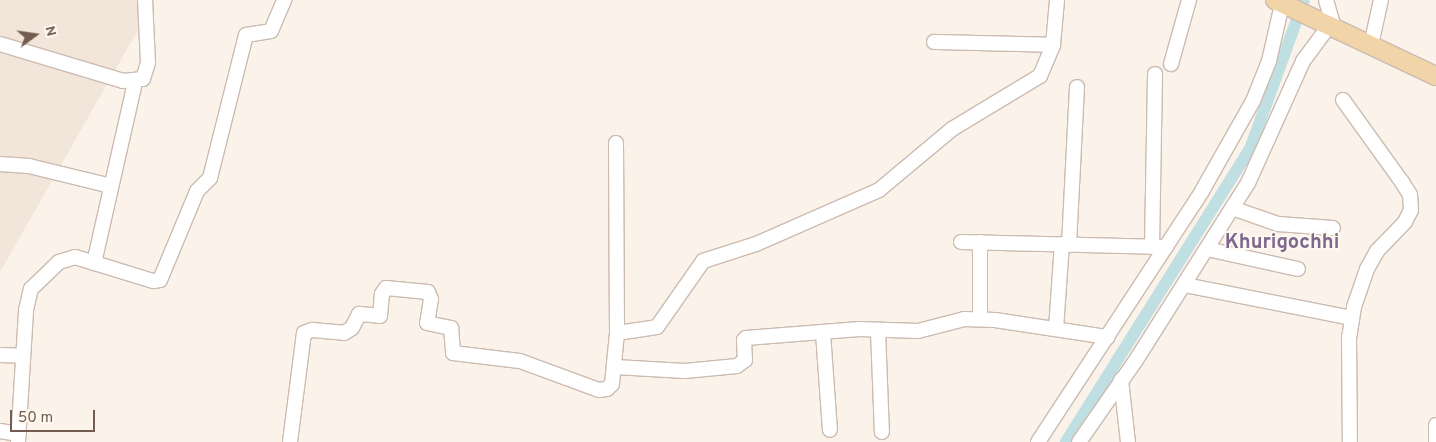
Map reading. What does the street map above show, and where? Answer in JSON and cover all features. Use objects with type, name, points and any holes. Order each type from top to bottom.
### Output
[{"type":"main road","points":[[1282,3],[1436,76]]},
{"type":"street","points":[[0,44],[135,82],[143,79],[147,73],[145,0]]},
{"type":"street","points":[[0,431],[19,438],[24,356],[31,289],[66,258],[94,263],[154,281],[160,280],[197,191],[210,178],[246,35],[271,31],[284,0]]},
{"type":"street","points":[[617,333],[657,327],[704,261],[756,244],[879,190],[952,129],[1040,76],[1053,45],[1057,0]]},
{"type":"street","points":[[1171,64],[1189,0]]},
{"type":"street","points":[[1079,442],[1185,285],[1268,144],[1303,61],[1328,26],[1326,0]]},
{"type":"street","points":[[1371,45],[1381,0]]},
{"type":"street","points":[[1038,442],[1108,337],[1159,247],[1202,191],[1260,86],[1272,51],[1282,3]]},
{"type":"street","points":[[934,42],[1053,45]]},
{"type":"street","points":[[1156,74],[1159,247]]},
{"type":"street","points":[[94,263],[135,82]]},
{"type":"street","points":[[1056,329],[1066,244],[1077,87]]},
{"type":"street","points":[[1342,100],[1402,182],[1410,195],[1411,210],[1405,222],[1377,251],[1367,269],[1352,318],[1348,354],[1350,442]]},
{"type":"street","points":[[290,442],[304,333],[312,330],[344,333],[352,328],[359,314],[380,316],[382,294],[386,288],[428,292],[430,299],[427,323],[451,328],[452,349],[456,354],[520,361],[599,390],[612,384],[617,333],[616,143]]},
{"type":"street","points":[[0,164],[29,166],[111,186]]},
{"type":"street","points":[[1232,208],[1278,224],[1333,228]]},
{"type":"street","points":[[961,242],[1159,247]]},
{"type":"street","points":[[980,242],[980,320]]},
{"type":"street","points":[[1207,249],[1298,269]]},
{"type":"street","points":[[1185,285],[1352,318]]},
{"type":"street","points":[[615,367],[685,371],[737,366],[745,360],[744,340],[746,338],[878,330],[918,331],[964,319],[1108,337]]},
{"type":"street","points":[[878,330],[882,432]]},
{"type":"street","points":[[823,333],[830,430]]},
{"type":"street","points":[[0,355],[24,356]]},
{"type":"street","points":[[1121,380],[1128,442]]},
{"type":"street","points":[[1436,425],[1436,442]]},
{"type":"shaded area","points":[[0,0],[155,0],[0,272]]},
{"type":"waterway","points":[[1066,442],[1250,149],[1304,0]]},
{"type":"district","name":"Khurigochhi","points":[[1282,243]]}]
